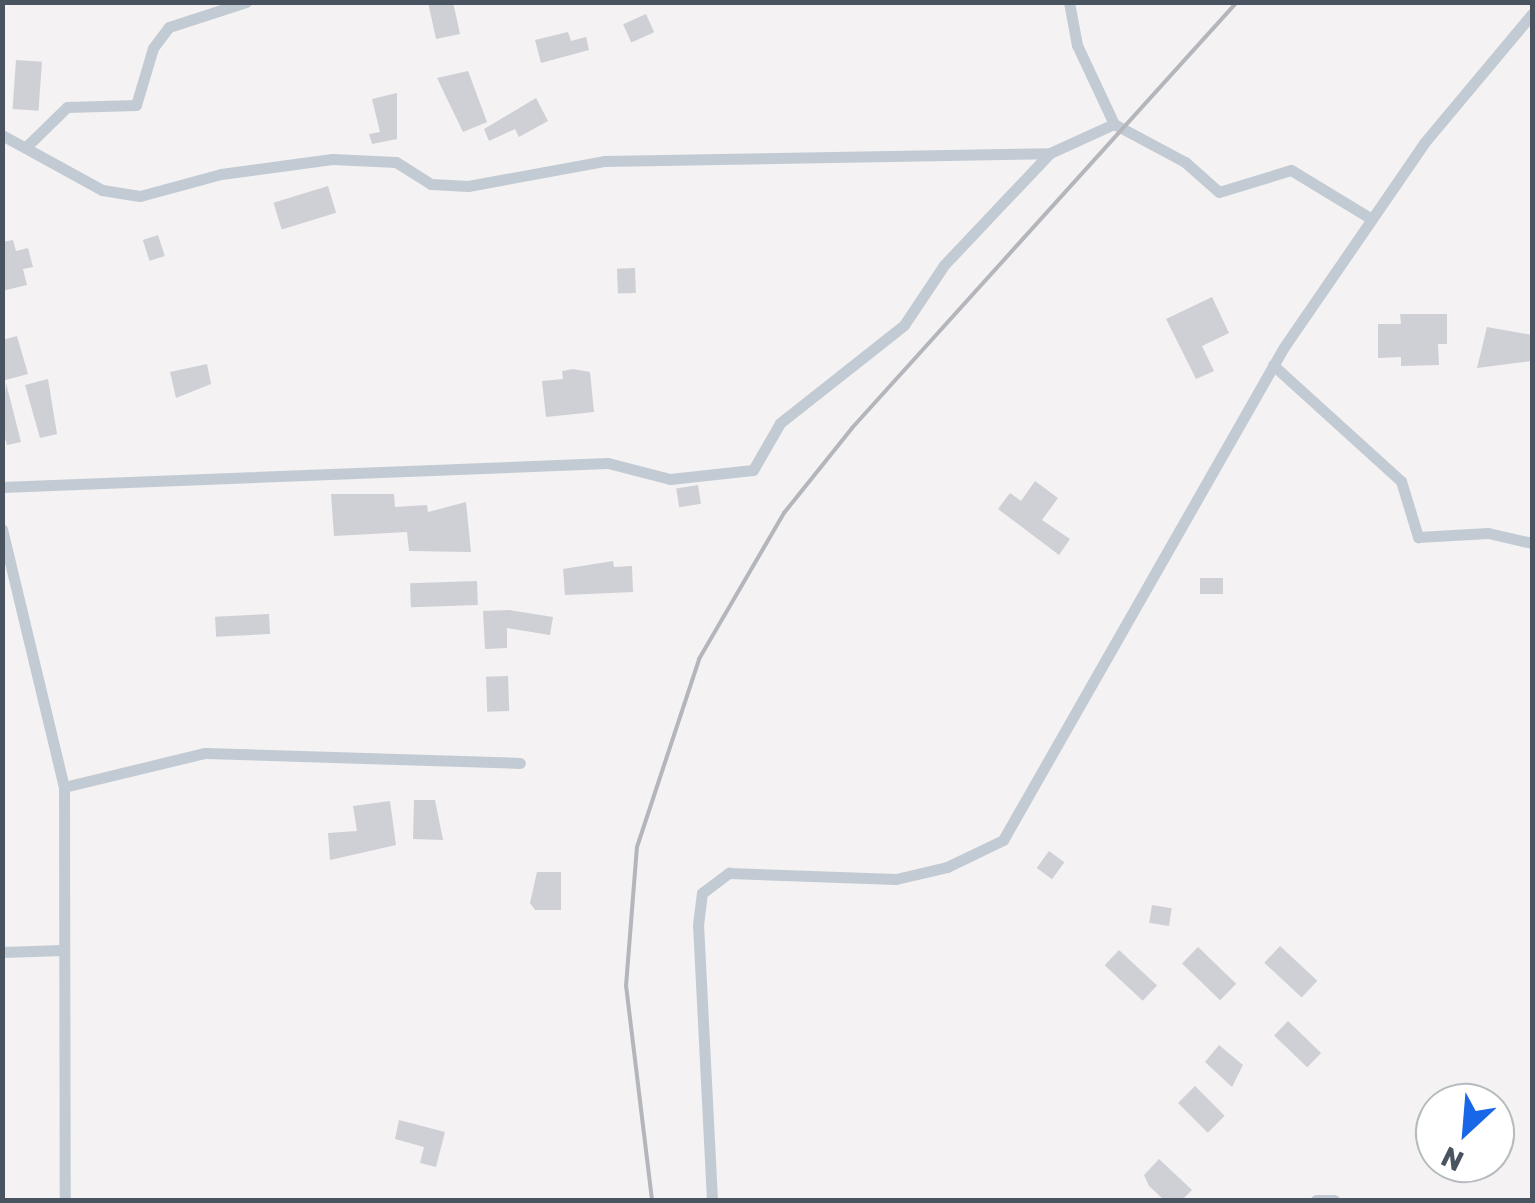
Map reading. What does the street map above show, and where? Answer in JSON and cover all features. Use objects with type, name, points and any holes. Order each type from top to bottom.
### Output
[{"type":"street","points":[[27,146],[67,107],[136,105],[153,48],[169,27],[246,2]]},
{"type":"street","points":[[1070,2],[1078,45],[1114,124],[1185,162],[1219,192],[1291,170],[1370,218]]},
{"type":"street","points":[[712,1200],[698,926],[702,893],[729,873],[896,879],[947,867],[1003,840],[1273,365],[1370,218],[1497,49],[1532,14]]},
{"type":"street","points":[[2,487],[392,476],[553,464],[618,464],[670,479],[752,470],[780,423],[904,324],[944,265],[1050,153],[1114,124]]},
{"type":"street","points":[[2,135],[102,190],[140,196],[221,174],[332,158],[396,162],[432,184],[468,186],[604,161],[1050,153]]},
{"type":"street","points":[[1273,365],[1401,481],[1418,538],[1488,533],[1532,543]]},
{"type":"street","points":[[2,529],[64,787],[65,1200]]},
{"type":"street","points":[[64,787],[205,753],[520,762]]},
{"type":"street","points":[[2,952],[62,950]]},
{"type":"street","points":[[1316,1200],[1334,1200]]},
{"type":"building","points":[[428,2],[453,2],[460,34],[436,39]]},
{"type":"building","points":[[646,14],[654,32],[631,42],[623,24]]},
{"type":"building","points":[[568,32],[571,41],[586,37],[589,50],[541,63],[535,40]]},
{"type":"building","points":[[16,60],[42,62],[39,111],[13,109]]},
{"type":"building","points":[[468,71],[487,122],[463,132],[437,78]]},
{"type":"building","points":[[397,93],[397,139],[372,144],[369,134],[380,132],[372,99]]},
{"type":"building","points":[[536,98],[548,121],[519,137],[515,129],[489,141],[484,129]]},
{"type":"building","points":[[328,186],[336,213],[282,229],[273,203]]},
{"type":"building","points":[[158,235],[165,256],[150,261],[143,240]]},
{"type":"building","points":[[13,240],[16,251],[28,248],[33,267],[23,269],[27,285],[2,291],[2,242]]},
{"type":"building","points":[[635,268],[636,293],[618,294],[617,269]]},
{"type":"building","points":[[1212,297],[1229,333],[1202,346],[1214,371],[1196,379],[1166,319]]},
{"type":"building","points":[[1400,314],[1447,314],[1447,344],[1438,344],[1439,365],[1401,366],[1401,357],[1378,358],[1378,324],[1401,324]]},
{"type":"building","points":[[1487,327],[1532,335],[1532,361],[1477,368]]},
{"type":"building","points":[[17,336],[28,374],[2,381],[2,340]]},
{"type":"building","points":[[207,364],[211,384],[176,398],[170,372]]},
{"type":"building","points":[[562,371],[590,372],[594,412],[546,417],[542,381],[563,379]]},
{"type":"building","points":[[48,379],[57,434],[40,438],[25,385]]},
{"type":"building","points":[[6,383],[21,442],[7,445],[2,428]]},
{"type":"building","points":[[1035,481],[1058,498],[1042,520],[1070,539],[1059,555],[998,509],[1010,493],[1021,501]]},
{"type":"building","points":[[698,485],[701,504],[679,507],[676,488]]},
{"type":"building","points":[[331,494],[394,494],[395,507],[427,505],[428,512],[466,502],[471,552],[409,551],[407,532],[334,536]]},
{"type":"building","points":[[613,561],[614,567],[632,566],[633,592],[565,595],[563,569]]},
{"type":"building","points":[[1200,578],[1223,578],[1223,594],[1200,594]]},
{"type":"building","points":[[477,581],[478,605],[411,607],[410,583]]},
{"type":"building","points":[[509,610],[553,617],[550,635],[507,628],[507,648],[485,649],[483,611]]},
{"type":"building","points":[[269,614],[270,634],[216,637],[215,617]]},
{"type":"building","points":[[508,676],[509,711],[487,712],[486,677]]},
{"type":"building","points":[[414,800],[435,800],[443,840],[413,839]]},
{"type":"building","points":[[390,801],[396,845],[330,860],[328,833],[357,831],[353,806]]},
{"type":"building","points":[[1049,851],[1064,862],[1052,879],[1037,868]]},
{"type":"building","points":[[537,872],[561,872],[561,910],[535,910],[530,903]]},
{"type":"building","points":[[1152,905],[1172,908],[1169,926],[1149,923]]},
{"type":"building","points":[[1280,946],[1317,981],[1302,998],[1264,963]]},
{"type":"building","points":[[1198,947],[1236,984],[1220,1000],[1182,964]]},
{"type":"building","points":[[1119,950],[1157,985],[1143,1001],[1105,965]]},
{"type":"building","points":[[1288,1021],[1321,1053],[1307,1067],[1274,1035]]},
{"type":"building","points":[[1219,1045],[1243,1065],[1232,1087],[1205,1062]]},
{"type":"building","points":[[1195,1086],[1225,1116],[1208,1133],[1178,1103]]},
{"type":"building","points":[[399,1120],[445,1132],[436,1167],[420,1163],[424,1147],[395,1139]]},
{"type":"building","points":[[1159,1159],[1192,1190],[1182,1200],[1164,1200],[1149,1186],[1144,1175]]},
{"type":"railway","points":[[652,1200],[626,986],[637,847],[699,659],[784,513],[852,428],[1237,2]]}]
